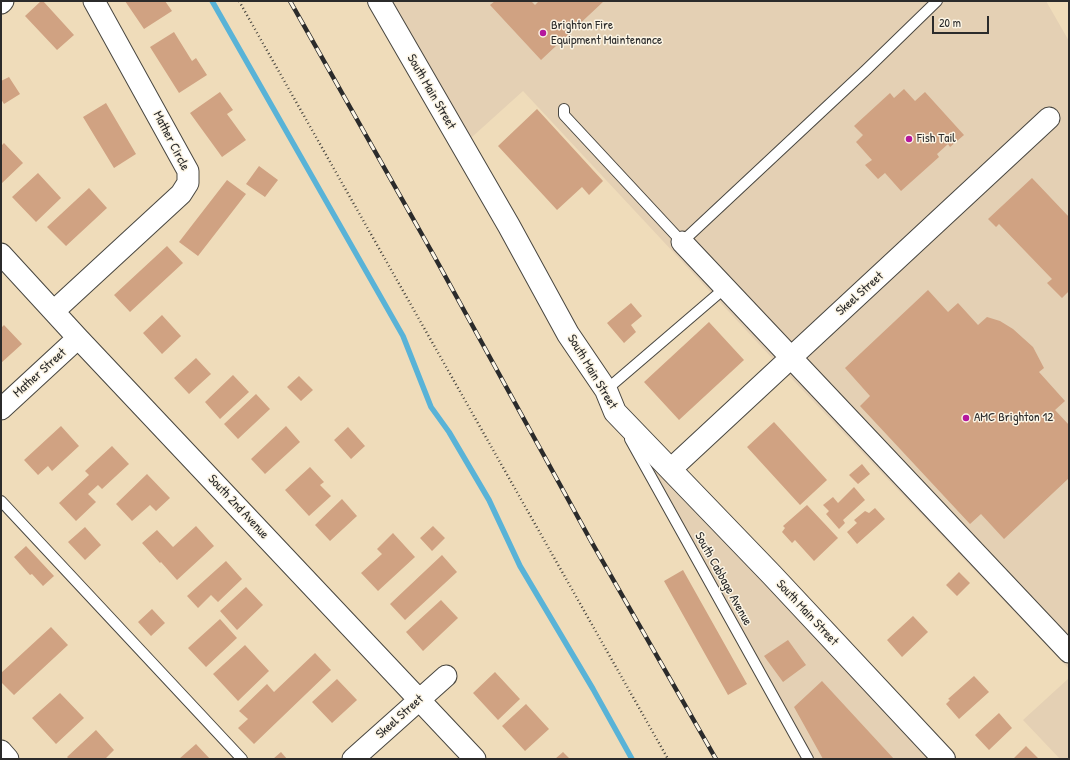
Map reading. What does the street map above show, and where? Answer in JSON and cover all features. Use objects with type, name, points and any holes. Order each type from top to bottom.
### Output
[{"type":"street","name":"Mather Circle","points":[[54,311],[181,194],[188,183],[188,170],[94,1]]},
{"type":"street","name":"South Main Street","points":[[379,1],[568,334],[606,390],[615,412],[772,575],[944,759]]},
{"type":"street","name":"Skeel Street","points":[[671,469],[1049,118]]},
{"type":"street","points":[[682,242],[1069,652]]},
{"type":"street","name":"South 2nd Avenue","points":[[1,254],[78,338],[476,759]]},
{"type":"street","name":"Mather Street","points":[[1,409],[78,338]]},
{"type":"street","name":"Skeel Street","points":[[354,759],[446,676]]},
{"type":"street","points":[[1,751],[8,759]]},
{"type":"lane","points":[[564,109],[564,115],[682,242],[866,70],[937,1]]},
{"type":"lane","points":[[606,390],[726,288]]},
{"type":"lane","name":"South Cabbage Avenue","points":[[615,412],[808,759]]},
{"type":"lane","points":[[1,501],[242,759]]},
{"type":"path","points":[[238,1],[668,759]]},
{"type":"shaded area","points":[[379,1],[1046,1],[1069,41],[1069,669],[772,358],[523,91],[462,146]]},
{"type":"shaded area","points":[[615,412],[944,759],[808,759]]},
{"type":"shaded area","points":[[1069,678],[1069,759],[1060,759],[1023,720]]},
{"type":"building","points":[[41,1],[43,1],[74,35],[57,50],[25,16]]},
{"type":"building","points":[[125,1],[165,1],[172,11],[144,29]]},
{"type":"building","name":"Brighton Fire Equipment Maintenance","points":[[495,1],[531,1],[535,5],[539,1],[604,1],[541,60],[490,5]]},
{"type":"building","points":[[174,32],[192,61],[196,58],[207,75],[179,93],[150,47]]},
{"type":"building","points":[[9,77],[20,94],[4,104],[1,99],[1,81]]},
{"type":"building","name":"Fish Tail","points":[[904,89],[915,101],[925,92],[964,135],[950,147],[948,144],[937,154],[939,157],[901,191],[885,173],[878,179],[865,165],[872,160],[856,142],[863,135],[854,126],[890,93],[894,98]]},
{"type":"building","points":[[220,92],[233,110],[227,114],[246,140],[222,157],[190,113]]},
{"type":"building","points":[[106,103],[136,154],[114,168],[83,117]]},
{"type":"building","points":[[537,109],[603,181],[589,195],[582,187],[557,210],[498,146]]},
{"type":"building","points":[[4,143],[23,163],[1,184],[1,146]]},
{"type":"building","points":[[259,166],[278,180],[265,197],[246,184]]},
{"type":"building","points":[[38,173],[61,198],[36,222],[12,197]]},
{"type":"building","points":[[1032,178],[1069,217],[1069,291],[1062,298],[1047,283],[1052,279],[999,224],[996,227],[988,219]]},
{"type":"building","points":[[227,180],[246,194],[198,256],[179,242]]},
{"type":"building","points":[[89,188],[107,208],[66,246],[47,227]]},
{"type":"building","points":[[167,246],[183,263],[130,312],[114,295]]},
{"type":"building","name":"AMC Brighton 12","points":[[928,290],[948,312],[958,303],[978,325],[987,317],[1000,321],[1013,329],[1033,347],[1044,368],[1039,372],[1065,401],[1055,410],[1069,425],[1069,478],[1004,539],[981,514],[970,524],[860,406],[870,396],[845,368]]},
{"type":"building","points":[[631,303],[642,316],[631,325],[636,332],[624,343],[607,323]]},
{"type":"building","points":[[162,315],[181,336],[162,354],[143,333]]},
{"type":"building","points":[[709,322],[744,360],[679,420],[644,382]]},
{"type":"building","points":[[4,325],[22,344],[1,363],[1,328]]},
{"type":"building","points":[[196,358],[211,374],[189,394],[174,378]]},
{"type":"building","points":[[233,375],[249,392],[220,419],[205,402]]},
{"type":"building","points":[[299,376],[313,390],[301,401],[287,387]]},
{"type":"building","points":[[256,394],[270,409],[238,439],[224,424]]},
{"type":"building","points":[[774,422],[827,480],[800,505],[747,447]]},
{"type":"building","points":[[61,426],[79,446],[52,471],[48,466],[38,475],[24,460]]},
{"type":"building","points":[[286,426],[300,442],[265,474],[251,459]]},
{"type":"building","points":[[348,427],[365,446],[351,459],[334,440]]},
{"type":"building","points":[[112,446],[129,464],[102,489],[98,485],[88,494],[96,502],[76,521],[59,503],[89,475],[85,471]]},
{"type":"building","points":[[862,464],[870,474],[858,484],[849,475]]},
{"type":"building","points":[[310,467],[324,482],[320,485],[331,496],[309,516],[285,490]]},
{"type":"building","points":[[147,474],[170,498],[156,511],[150,505],[132,521],[116,504]]},
{"type":"building","points":[[854,487],[865,500],[843,520],[845,523],[839,529],[826,514],[829,511],[823,505],[833,497],[838,503]]},
{"type":"building","points":[[342,499],[357,516],[330,541],[315,525]]},
{"type":"building","points":[[807,505],[838,538],[814,561],[795,540],[792,543],[782,532],[785,528],[783,526]]},
{"type":"building","points":[[875,508],[885,519],[857,544],[847,532],[857,523],[854,520],[865,511],[869,513]]},
{"type":"building","points":[[196,526],[214,546],[177,580],[142,543],[157,530],[173,547]]},
{"type":"building","points":[[433,526],[445,538],[432,551],[420,538]]},
{"type":"building","points":[[85,527],[101,545],[85,560],[68,542]]},
{"type":"building","points":[[393,533],[415,557],[378,591],[361,573],[382,554],[377,549]]},
{"type":"building","points":[[26,546],[54,576],[43,586],[32,574],[30,575],[14,557]]},
{"type":"building","points":[[442,555],[457,572],[405,620],[390,604]]},
{"type":"building","points":[[226,561],[242,579],[218,602],[211,595],[198,608],[187,596]]},
{"type":"building","points":[[683,570],[747,684],[728,695],[664,581]]},
{"type":"building","points":[[959,572],[970,583],[957,596],[946,585]]},
{"type":"building","points":[[246,587],[263,605],[237,630],[220,611]]},
{"type":"building","points":[[441,600],[458,618],[423,651],[406,632]]},
{"type":"building","points":[[152,609],[165,623],[151,636],[138,622]]},
{"type":"building","points":[[913,616],[928,632],[902,657],[887,640]]},
{"type":"building","points":[[220,619],[237,638],[206,667],[188,648]]},
{"type":"building","points":[[51,627],[68,645],[14,695],[1,682],[1,673]]},
{"type":"building","points":[[788,640],[806,665],[783,682],[764,656]]},
{"type":"building","points":[[245,645],[269,671],[238,701],[213,674]]},
{"type":"building","points":[[315,653],[331,670],[254,744],[238,728],[248,719],[239,711],[267,684],[274,692]]},
{"type":"building","points":[[495,672],[520,699],[498,720],[473,693]]},
{"type":"building","points":[[974,676],[989,692],[959,719],[946,704],[950,700],[948,699]]},
{"type":"building","points":[[337,679],[357,700],[332,723],[312,702]]},
{"type":"building","points":[[822,681],[894,759],[823,759],[794,707]]},
{"type":"building","points":[[60,693],[84,718],[56,744],[32,718]]},
{"type":"building","points":[[526,704],[549,729],[525,751],[502,726]]},
{"type":"building","points":[[999,713],[1012,728],[989,750],[975,735]]},
{"type":"building","points":[[96,730],[114,750],[105,759],[69,759],[67,757]]},
{"type":"building","points":[[196,744],[210,759],[179,759]]},
{"type":"building","points":[[1026,746],[1039,759],[1013,759]]},
{"type":"building","points":[[281,752],[287,759],[273,759]]},
{"type":"building","points":[[563,752],[570,759],[555,759]]},
{"type":"waterway","points":[[212,1],[403,336],[431,407],[449,432],[489,500],[520,566],[593,689],[632,759]]},
{"type":"railway","points":[[290,1],[433,254],[591,541],[716,759]]},
{"type":"place","name":"Brighton Fire Equipment Maintenance","points":[[543,33]]},
{"type":"place","name":"Fish Tail","points":[[909,139]]},
{"type":"place","name":"AMC Brighton 12","points":[[966,418]]}]
